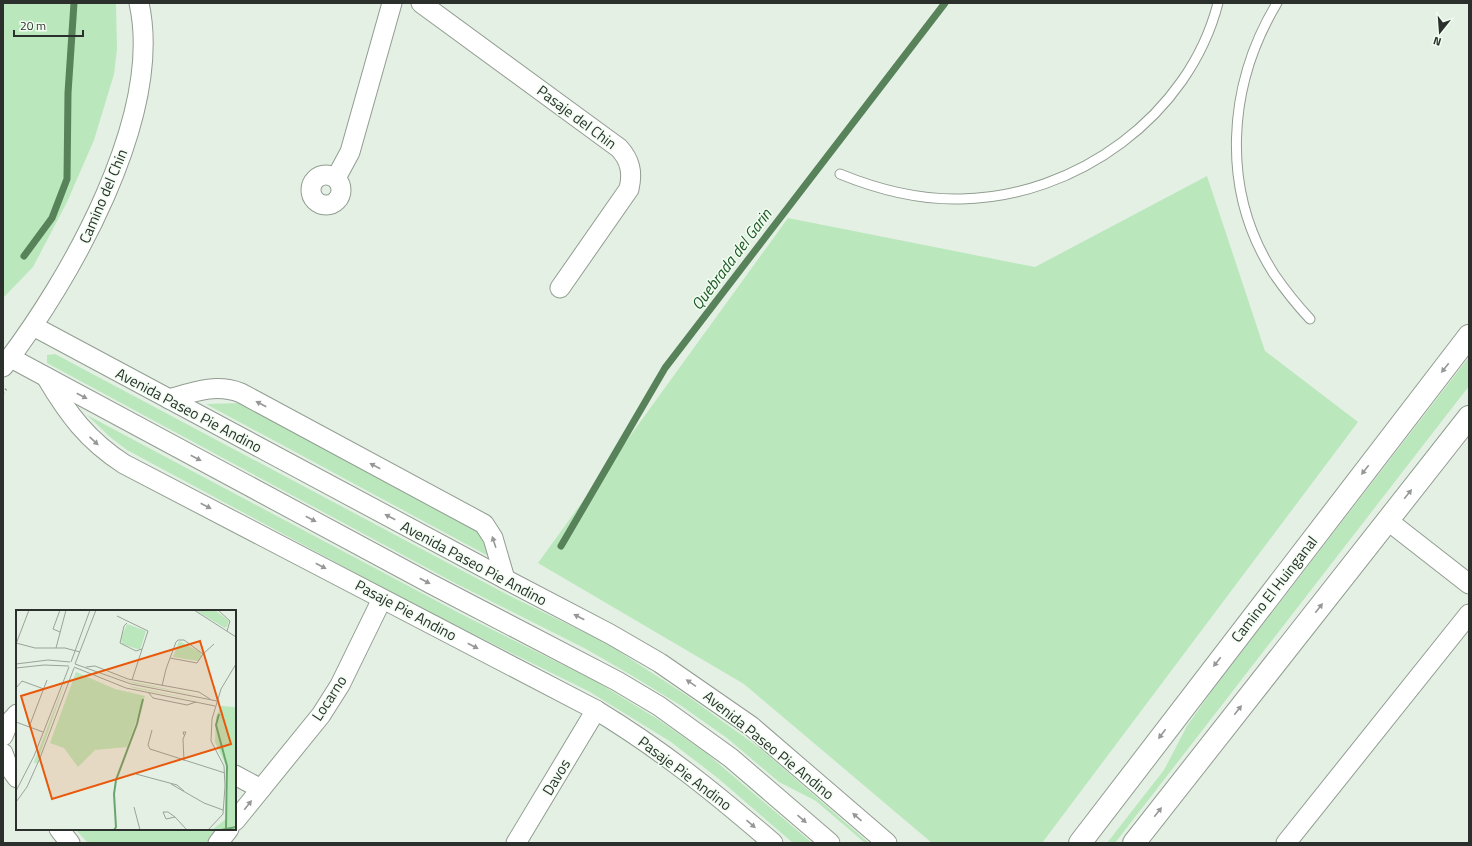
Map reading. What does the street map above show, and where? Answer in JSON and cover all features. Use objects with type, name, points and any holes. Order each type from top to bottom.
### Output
[{"type":"street","name":"Camino del Chin","points":[[7,363],[60,285],[86,238],[120,159],[134,110],[142,71],[143,44],[139,3]]},
{"type":"street","points":[[336,178],[350,152],[392,3]]},
{"type":"street","name":"Pasaje del Chin","points":[[422,3],[619,148],[629,162],[631,180],[625,197],[560,288]]},
{"type":"street","name":"Avenida Paseo Pie Andino","points":[[33,326],[610,634],[660,663],[751,726],[887,843]]},
{"type":"street","name":"Camino El Huinganal","points":[[1080,843],[1469,336]]},
{"type":"street","points":[[7,363],[45,376],[424,580],[617,681],[659,706],[719,750],[830,843]]},
{"type":"street","name":"Pasaje Pie Andino","points":[[45,376],[78,425],[93,441],[113,457],[596,710],[648,742],[684,768],[773,843]]},
{"type":"street","points":[[169,399],[204,389],[223,388],[232,390],[255,401],[484,524],[492,538],[505,579]]},
{"type":"street","points":[[1134,843],[1469,417]]},
{"type":"street","points":[[1387,520],[1469,584]]},
{"type":"street","name":"Locarno","points":[[236,820],[321,715],[340,685],[382,598]]},
{"type":"street","points":[[1286,843],[1469,614]]},
{"type":"street","name":"Davos","points":[[516,843],[596,710]]},
{"type":"street","points":[[3,736],[8,724],[16,715]]},
{"type":"street","points":[[3,752],[6,764],[16,777]]},
{"type":"street","points":[[236,776],[261,788]]},
{"type":"street","points":[[60,830],[70,843]]},
{"type":"street","points":[[218,843],[228,830]]},
{"type":"lane","points":[[840,174],[869,186],[900,193],[930,198],[962,199],[992,197],[1023,191],[1081,169],[1108,153],[1132,134],[1155,113],[1175,90],[1192,64],[1206,37],[1218,3]]},
{"type":"lane","points":[[1277,3],[1256,43],[1244,78],[1238,106],[1236,135],[1237,164],[1241,192],[1249,221],[1260,248],[1274,273],[1291,297],[1310,319]]},
{"type":"green space","points":[[3,3],[116,3],[117,49],[114,74],[94,140],[67,202],[33,267],[3,298]]},
{"type":"green space","points":[[1207,176],[1265,351],[1358,422],[1042,843],[932,843],[744,684],[538,563],[788,218],[1035,267]]},
{"type":"green space","points":[[55,354],[510,596],[606,643],[686,695],[761,749],[869,843],[865,843],[816,801],[779,782],[727,738],[680,705],[631,675],[586,649],[453,582],[47,363],[47,355]]},
{"type":"green space","points":[[1469,357],[1469,386],[1115,843],[1107,843],[1164,770],[1187,726],[1214,688]]},
{"type":"green space","points":[[242,403],[474,528],[481,534],[492,558],[206,404]]},
{"type":"green space","points":[[87,415],[461,614],[597,682],[659,720],[706,753],[812,843],[793,843],[719,779],[671,742],[590,692],[419,607],[127,450],[110,437]]},
{"type":"green space","points":[[76,830],[219,830],[208,843],[88,843]]},
{"type":"waterway","points":[[24,256],[52,218],[67,179],[68,93],[74,3]]},
{"type":"waterway","name":"Quebrada del Garin","points":[[561,546],[665,368],[945,3]]}]
